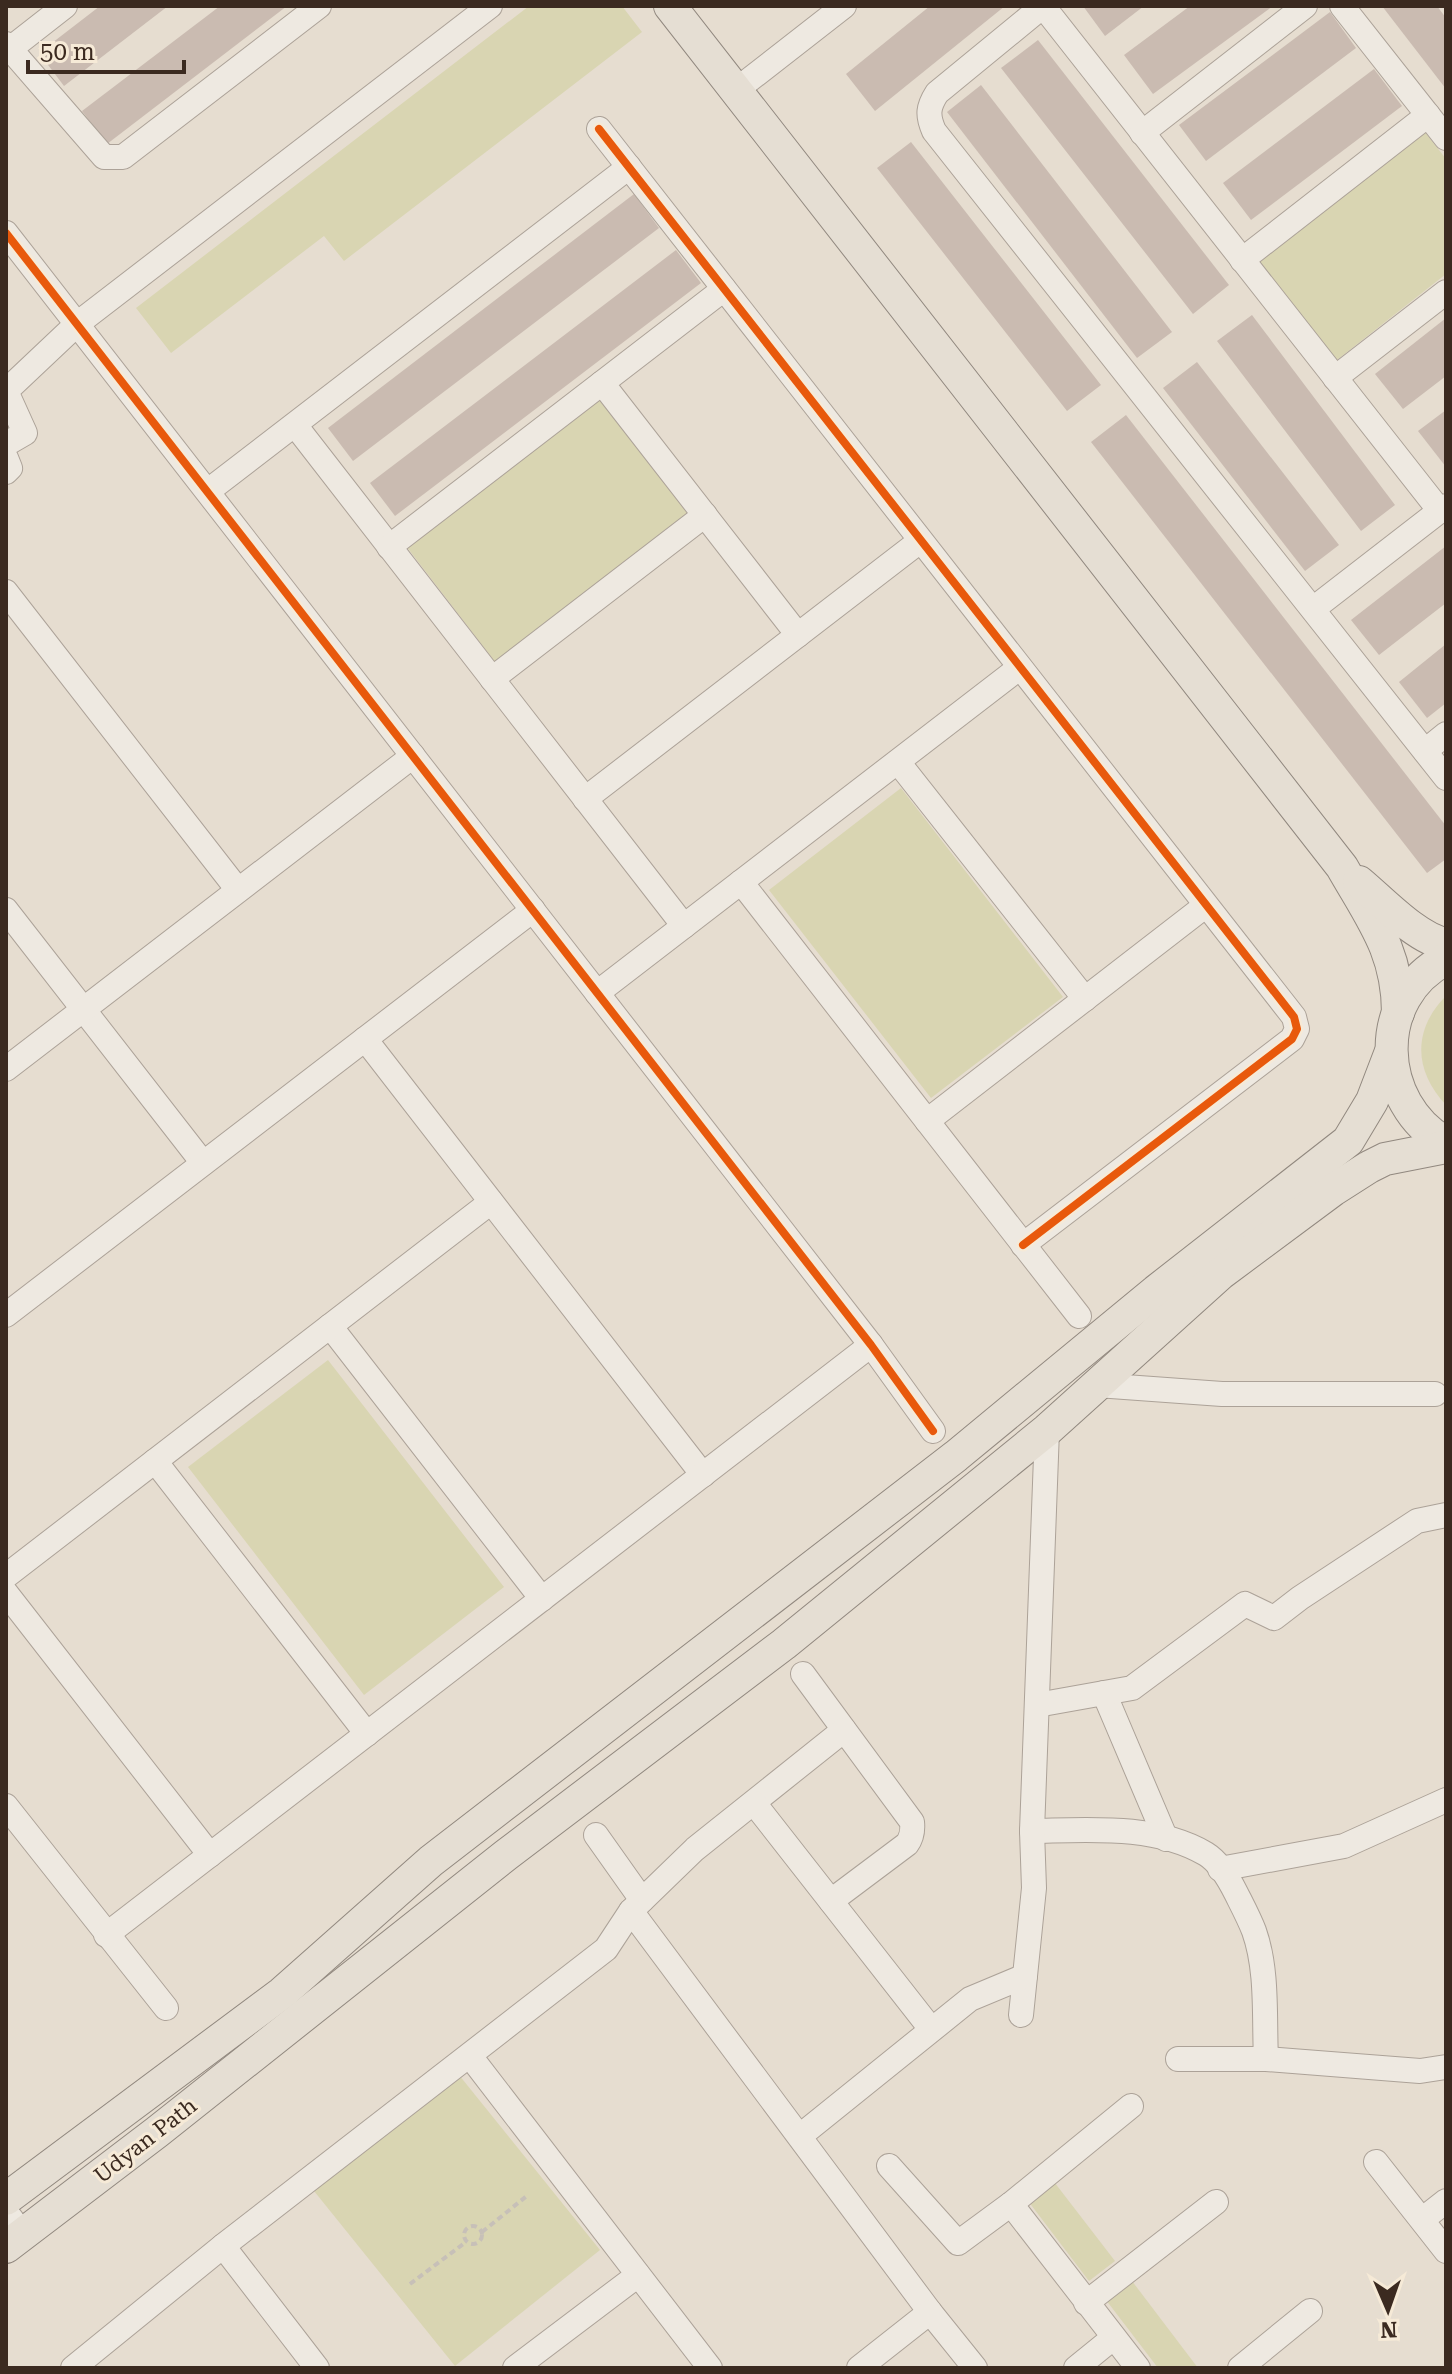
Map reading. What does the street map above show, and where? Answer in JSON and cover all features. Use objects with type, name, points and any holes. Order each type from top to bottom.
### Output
[{"type":"main road","points":[[670,6],[1342,867],[1392,961],[1398,987],[1398,1013]]},
{"type":"main road","points":[[1342,867],[1414,927],[1437,942],[1446,944]]},
{"type":"main road","points":[[1446,959],[1415,983],[1398,1013],[1390,1054],[1397,1087],[1404,1102],[1424,1128],[1446,1145]]},
{"type":"main road","name":"Udyan Path","points":[[6,2199],[282,1993],[431,1861],[956,1456],[1156,1291],[1348,1141],[1372,1101],[1390,1054]]},
{"type":"main road","name":"Udyan Path","points":[[12,2231],[284,2032],[506,1855],[784,1644],[1047,1430],[1220,1274],[1333,1190],[1385,1159],[1446,1145]]},
{"type":"street","points":[[65,6],[8,46],[104,157],[123,157],[319,6]]},
{"type":"street","points":[[6,444],[25,433],[6,391],[77,324],[490,6]]},
{"type":"street","points":[[735,91],[844,6]]},
{"type":"street","points":[[1313,609],[1443,508],[1335,378],[1043,6],[937,93],[929,106],[928,118],[934,131],[1446,778]]},
{"type":"street","points":[[1142,133],[1305,6]]},
{"type":"street","points":[[1342,6],[1446,138]]},
{"type":"street","points":[[1242,260],[1428,115]]},
{"type":"street","points":[[599,129],[1294,1017],[1297,1029],[1292,1039],[1023,1245]]},
{"type":"street","points":[[208,491],[629,167]]},
{"type":"street","points":[[6,233],[871,1345],[933,1431]]},
{"type":"street","points":[[389,547],[724,289]]},
{"type":"street","points":[[1335,378],[1446,292]]},
{"type":"street","points":[[602,383],[798,635]]},
{"type":"street","points":[[295,425],[684,926]]},
{"type":"street","points":[[6,458],[10,468],[6,472]]},
{"type":"street","points":[[492,679],[705,515]]},
{"type":"street","points":[[585,799],[920,541]]},
{"type":"street","points":[[6,592],[238,890]]},
{"type":"street","points":[[597,993],[1019,668]]},
{"type":"street","points":[[1425,751],[1446,734]]},
{"type":"street","points":[[6,1069],[413,756]]},
{"type":"street","points":[[898,762],[1085,999]]},
{"type":"street","points":[[741,882],[1079,1316]]},
{"type":"street","points":[[927,1121],[1205,906]]},
{"type":"street","points":[[6,910],[203,1163]]},
{"type":"street","points":[[6,1315],[533,910]]},
{"type":"street","points":[[365,1039],[703,1475]]},
{"type":"street","points":[[6,1576],[491,1202]]},
{"type":"street","points":[[330,1326],[542,1599]]},
{"type":"street","points":[[106,1935],[871,1345]]},
{"type":"street","points":[[1097,1385],[1222,1394],[1435,1394]]},
{"type":"street","points":[[1021,2015],[1034,1888],[1032,1831],[1047,1430]]},
{"type":"street","points":[[155,1461],[367,1734]]},
{"type":"street","points":[[1037,1705],[1132,1688],[1245,1604],[1274,1618],[1417,1521],[1446,1515]]},
{"type":"street","points":[[6,1593],[210,1855]]},
{"type":"street","points":[[803,1674],[912,1822],[913,1828],[907,1844],[831,1901]]},
{"type":"street","points":[[1104,1693],[1166,1839]]},
{"type":"street","points":[[73,2368],[223,2246],[606,1949],[637,1905],[695,1849],[844,1730]]},
{"type":"street","points":[[1220,1869],[1344,1846],[1446,1800]]},
{"type":"street","points":[[754,1803],[931,2029]]},
{"type":"street","points":[[6,1806],[166,2008]]},
{"type":"street","points":[[1032,1831],[1116,1830],[1166,1839],[1210,1856],[1230,1881],[1254,1932],[1260,1959],[1266,2059]]},
{"type":"street","points":[[596,1835],[637,1905],[800,2136],[975,2368]]},
{"type":"street","points":[[800,2136],[970,1999],[1025,1976]]},
{"type":"street","points":[[470,2056],[710,2368]]},
{"type":"street","points":[[1178,2059],[1266,2059],[1341,2064],[1376,2070],[1420,2071],[1446,2067]]},
{"type":"street","points":[[889,2166],[958,2243],[1131,2106]]},
{"type":"street","points":[[1376,2162],[1446,2251]]},
{"type":"street","points":[[1423,2219],[1446,2201]]},
{"type":"street","points":[[1086,2303],[1216,2202]]},
{"type":"street","points":[[1011,2204],[1138,2368]]},
{"type":"street","points":[[223,2246],[317,2368]]},
{"type":"street","points":[[515,2368],[638,2275]]},
{"type":"street","points":[[1240,2368],[1310,2311]]},
{"type":"street","points":[[859,2368],[930,2312]]},
{"type":"street","points":[[1076,2368],[1113,2338]]},
{"type":"path","points":[[482,2232],[528,2195]]},
{"type":"path","points":[[468,2227],[478,2227],[483,2237],[479,2243],[466,2242],[464,2232],[468,2227]]},
{"type":"path","points":[[410,2284],[466,2242]]},
{"type":"shaded area","points":[[529,6],[622,6],[642,32],[344,261],[324,236],[171,353],[136,308]]},
{"type":"shaded area","points":[[1425,132],[1446,159],[1446,274],[1337,360],[1259,262]]},
{"type":"shaded area","points":[[603,397],[692,513],[495,662],[406,546]]},
{"type":"shaded area","points":[[901,788],[1063,997],[931,1098],[769,890]]},
{"type":"shaded area","points":[[1446,996],[1446,1105],[1428,1078],[1421,1050],[1427,1023]]},
{"type":"shaded area","points":[[328,1360],[504,1587],[364,1695],[188,1467]]},
{"type":"shaded area","points":[[455,2070],[600,2250],[455,2366],[310,2186]]},
{"type":"shaded area","points":[[1048,2174],[1115,2261],[1089,2281],[1022,2193]]},
{"type":"shaded area","points":[[1132,2281],[1198,2368],[1158,2368],[1106,2300]]},
{"type":"building","points":[[100,6],[168,6],[64,86],[39,53]]},
{"type":"building","points":[[220,6],[287,6],[107,144],[82,111]]},
{"type":"building","points":[[930,6],[1005,6],[875,111],[846,74]]},
{"type":"building","points":[[1083,6],[1144,6],[1105,36]]},
{"type":"building","points":[[1190,6],[1273,6],[1153,94],[1124,55]]},
{"type":"building","points":[[1382,6],[1437,6],[1446,18],[1446,89]]},
{"type":"building","points":[[1330,12],[1356,48],[1206,161],[1179,125]]},
{"type":"building","points":[[1038,40],[1229,285],[1193,314],[1001,68]]},
{"type":"building","points":[[1374,69],[1402,106],[1251,220],[1223,183]]},
{"type":"building","points":[[981,85],[1172,332],[1137,358],[947,112]]},
{"type":"building","points":[[911,142],[1101,385],[1067,411],[877,168]]},
{"type":"building","points":[[634,194],[659,228],[353,461],[328,428]]},
{"type":"building","points":[[676,250],[701,283],[395,516],[370,483]]},
{"type":"building","points":[[1252,315],[1395,505],[1361,531],[1217,341]]},
{"type":"building","points":[[1446,318],[1446,376],[1403,409],[1375,374]]},
{"type":"building","points":[[1197,362],[1339,545],[1305,571],[1163,388]]},
{"type":"building","points":[[1446,410],[1446,467],[1418,431]]},
{"type":"building","points":[[1126,415],[1446,826],[1446,859],[1427,873],[1091,442]]},
{"type":"building","points":[[1446,546],[1446,603],[1379,655],[1351,620]]},
{"type":"building","points":[[1446,644],[1446,703],[1427,718],[1399,682]]},
{"type":"cycle path","points":[[599,129],[1294,1017],[1297,1029],[1292,1039],[1023,1245]]},
{"type":"cycle path","points":[[6,233],[871,1345],[933,1431]]}]
